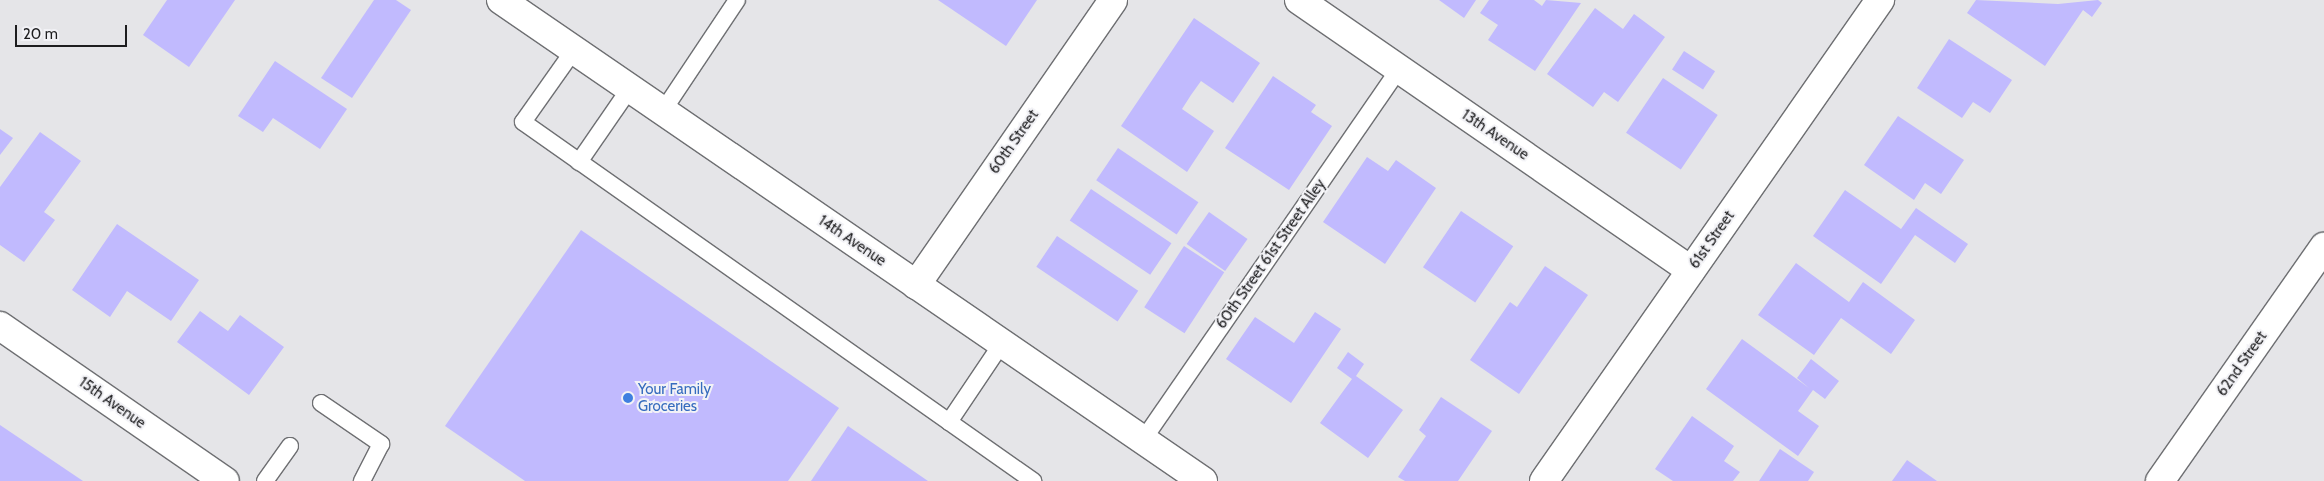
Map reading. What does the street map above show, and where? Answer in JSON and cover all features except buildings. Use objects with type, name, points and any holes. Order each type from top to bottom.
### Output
[{"type":"street","name":"14th Avenue","points":[[501,0],[1204,481]]},
{"type":"street","name":"60th Street","points":[[916,285],[1113,0]]},
{"type":"street","name":"13th Avenue","points":[[1299,0],[1691,270]]},
{"type":"street","name":"61st Street","points":[[1544,481],[1880,0]]},
{"type":"street","name":"62nd Street","points":[[2160,481],[2324,247]]},
{"type":"street","name":"15th Avenue","points":[[2,331],[225,481]]},
{"type":"lane","points":[[662,111],[737,0]]},
{"type":"lane","points":[[574,50],[523,122],[1033,481]]},
{"type":"lane","name":"60th Street 61st Street Alley","points":[[1143,440],[1399,69]]},
{"type":"lane","points":[[580,162],[630,88]]},
{"type":"lane","points":[[949,422],[1002,343]]},
{"type":"lane","points":[[321,403],[381,444],[362,481]]},
{"type":"lane","points":[[265,481],[290,446]]},
{"type":"place","name":"Your Family Groceries","points":[[628,398]]}]
